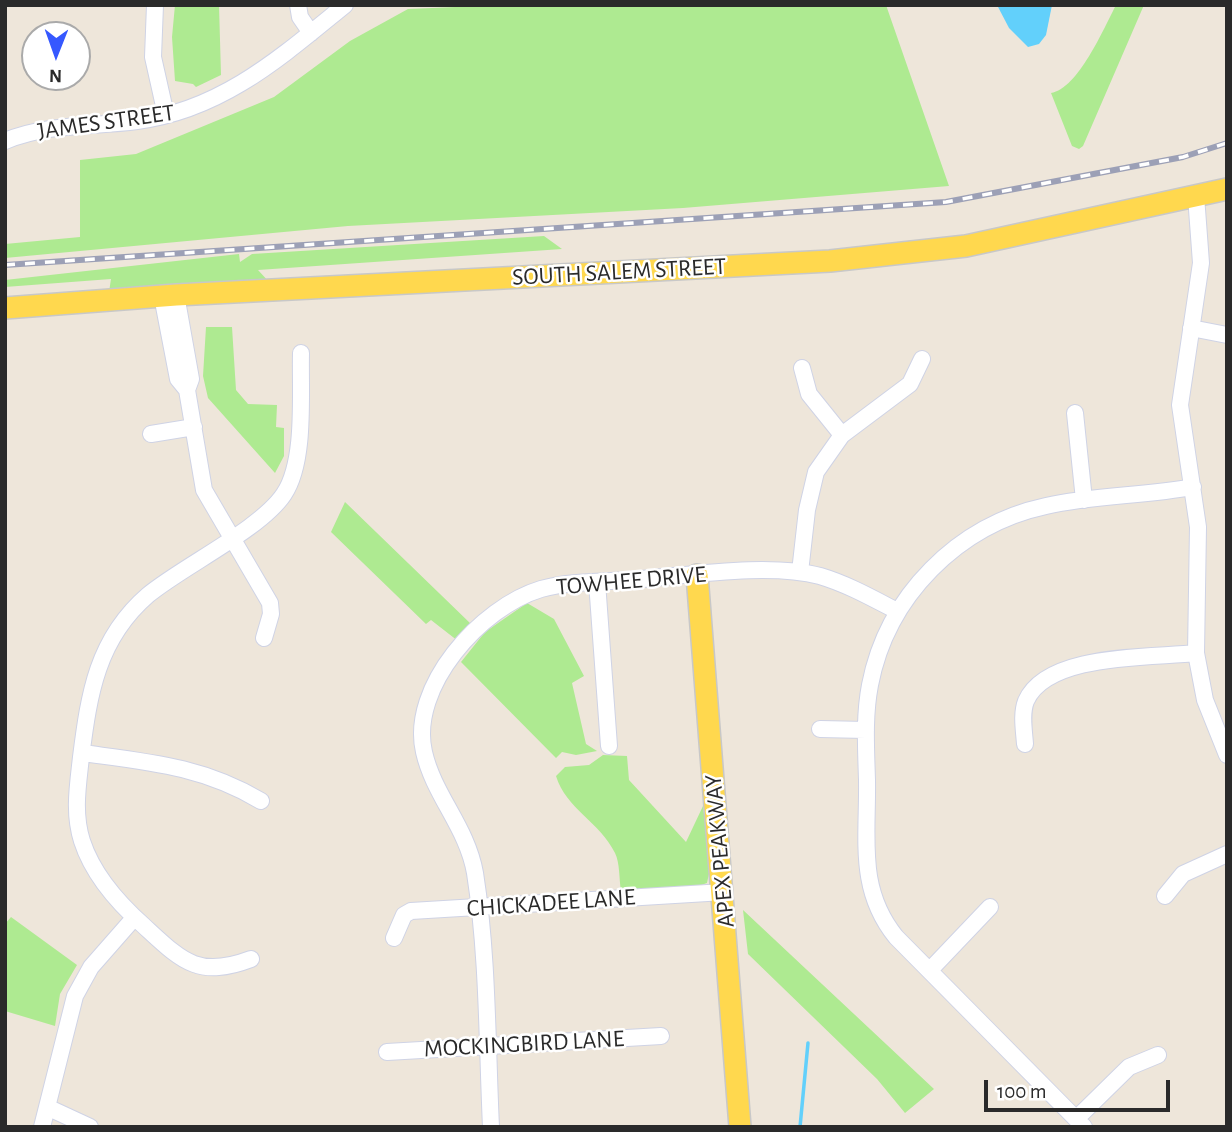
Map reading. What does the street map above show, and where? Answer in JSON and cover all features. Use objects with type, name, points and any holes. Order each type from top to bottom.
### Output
[{"type":"main road","name":"SOUTH SALEM STREET","points":[[5,308],[169,296],[830,261],[966,246],[1227,189]]},
{"type":"main road","name":"APEX PEAKWAY","points":[[697,575],[740,1127]]},
{"type":"street","points":[[155,5],[153,57],[166,115]]},
{"type":"street","points":[[298,5],[300,17],[311,33]]},
{"type":"street","name":"JAMES STREET","points":[[5,141],[64,125],[137,121],[208,102],[271,66],[338,7]]},
{"type":"street","points":[[1196,196],[1201,263],[1180,405],[1198,527],[1196,653],[1205,700],[1227,755]]},
{"type":"street","points":[[169,296],[191,379],[187,390],[204,490],[270,604],[271,614],[264,638]]},
{"type":"street","points":[[1191,328],[1227,335]]},
{"type":"street","points":[[251,959],[227,968],[197,965],[167,947],[134,918],[101,879],[82,842],[76,813],[82,752],[96,669],[116,631],[149,595],[270,510],[292,479],[297,447],[301,353]]},
{"type":"street","points":[[800,572],[811,489],[823,459],[842,435],[910,384],[922,359]]},
{"type":"street","points":[[802,368],[809,394],[842,435]]},
{"type":"street","points":[[1075,413],[1084,500]]},
{"type":"street","points":[[151,434],[194,428]]},
{"type":"street","points":[[1158,1055],[1129,1067],[1080,1123],[883,922],[869,888],[866,730],[870,682],[897,611],[938,562],[980,531],[1023,511],[1084,500],[1193,487]]},
{"type":"street","name":"TOWHEE DRIVE","points":[[491,1127],[479,907],[469,849],[460,825],[428,768],[422,738],[425,706],[440,673],[465,642],[506,606],[541,589],[697,575],[800,572],[838,582],[897,611]]},
{"type":"street","points":[[597,582],[608,747]]},
{"type":"street","points":[[1025,744],[1023,711],[1027,699],[1045,678],[1056,672],[1084,665],[1196,653]]},
{"type":"street","points":[[820,729],[866,730]]},
{"type":"street","points":[[82,752],[188,768],[235,785],[261,801]]},
{"type":"street","points":[[1165,896],[1183,874],[1227,854]]},
{"type":"street","name":"CHICKADEE LANE","points":[[394,937],[404,915],[411,911],[723,892]]},
{"type":"street","points":[[930,970],[990,907]]},
{"type":"street","points":[[42,1127],[49,1108],[75,996],[91,967],[134,918]]},
{"type":"street","name":"MOCKINGBIRD LANE","points":[[387,1052],[661,1036]]},
{"type":"street","points":[[49,1108],[90,1127]]},
{"type":"green space","points":[[175,5],[219,5],[221,75],[196,87],[175,81],[172,37]]},
{"type":"green space","points":[[503,5],[886,5],[949,186],[683,208],[348,226],[5,258],[5,244],[80,237],[80,160],[136,154],[274,97],[350,41],[408,9]]},
{"type":"green space","points":[[1116,5],[1144,5],[1083,146],[1079,149],[1072,146],[1051,93],[1071,81],[1080,69]]},
{"type":"green space","points":[[544,236],[562,249],[258,270],[270,283],[109,292],[111,279],[5,287],[5,280],[239,254],[240,262],[252,254]]},
{"type":"green space","points":[[206,327],[232,327],[236,390],[248,404],[277,405],[276,427],[284,428],[284,456],[275,473],[208,398],[203,376]]},
{"type":"green space","points":[[345,502],[471,624],[458,641],[431,620],[426,624],[331,532]]},
{"type":"green space","points":[[527,603],[554,619],[584,676],[572,683],[586,744],[597,751],[576,755],[562,752],[556,758],[461,662],[485,632]]},
{"type":"green space","points":[[603,755],[627,756],[629,780],[686,842],[703,806],[711,864],[707,883],[695,887],[621,891],[619,866],[609,842],[567,798],[556,776],[565,767],[589,765]]},
{"type":"green space","points":[[743,910],[934,1089],[905,1113],[877,1079],[748,954]]},
{"type":"green space","points":[[11,917],[77,965],[60,994],[55,1026],[5,1011],[5,924]]},
{"type":"water","points":[[997,5],[1052,5],[1046,35],[1039,44],[1028,47],[1009,28]]},
{"type":"waterway","points":[[800,1127],[808,1043]]},
{"type":"railway","points":[[5,265],[946,202],[1183,157],[1227,143]]}]
